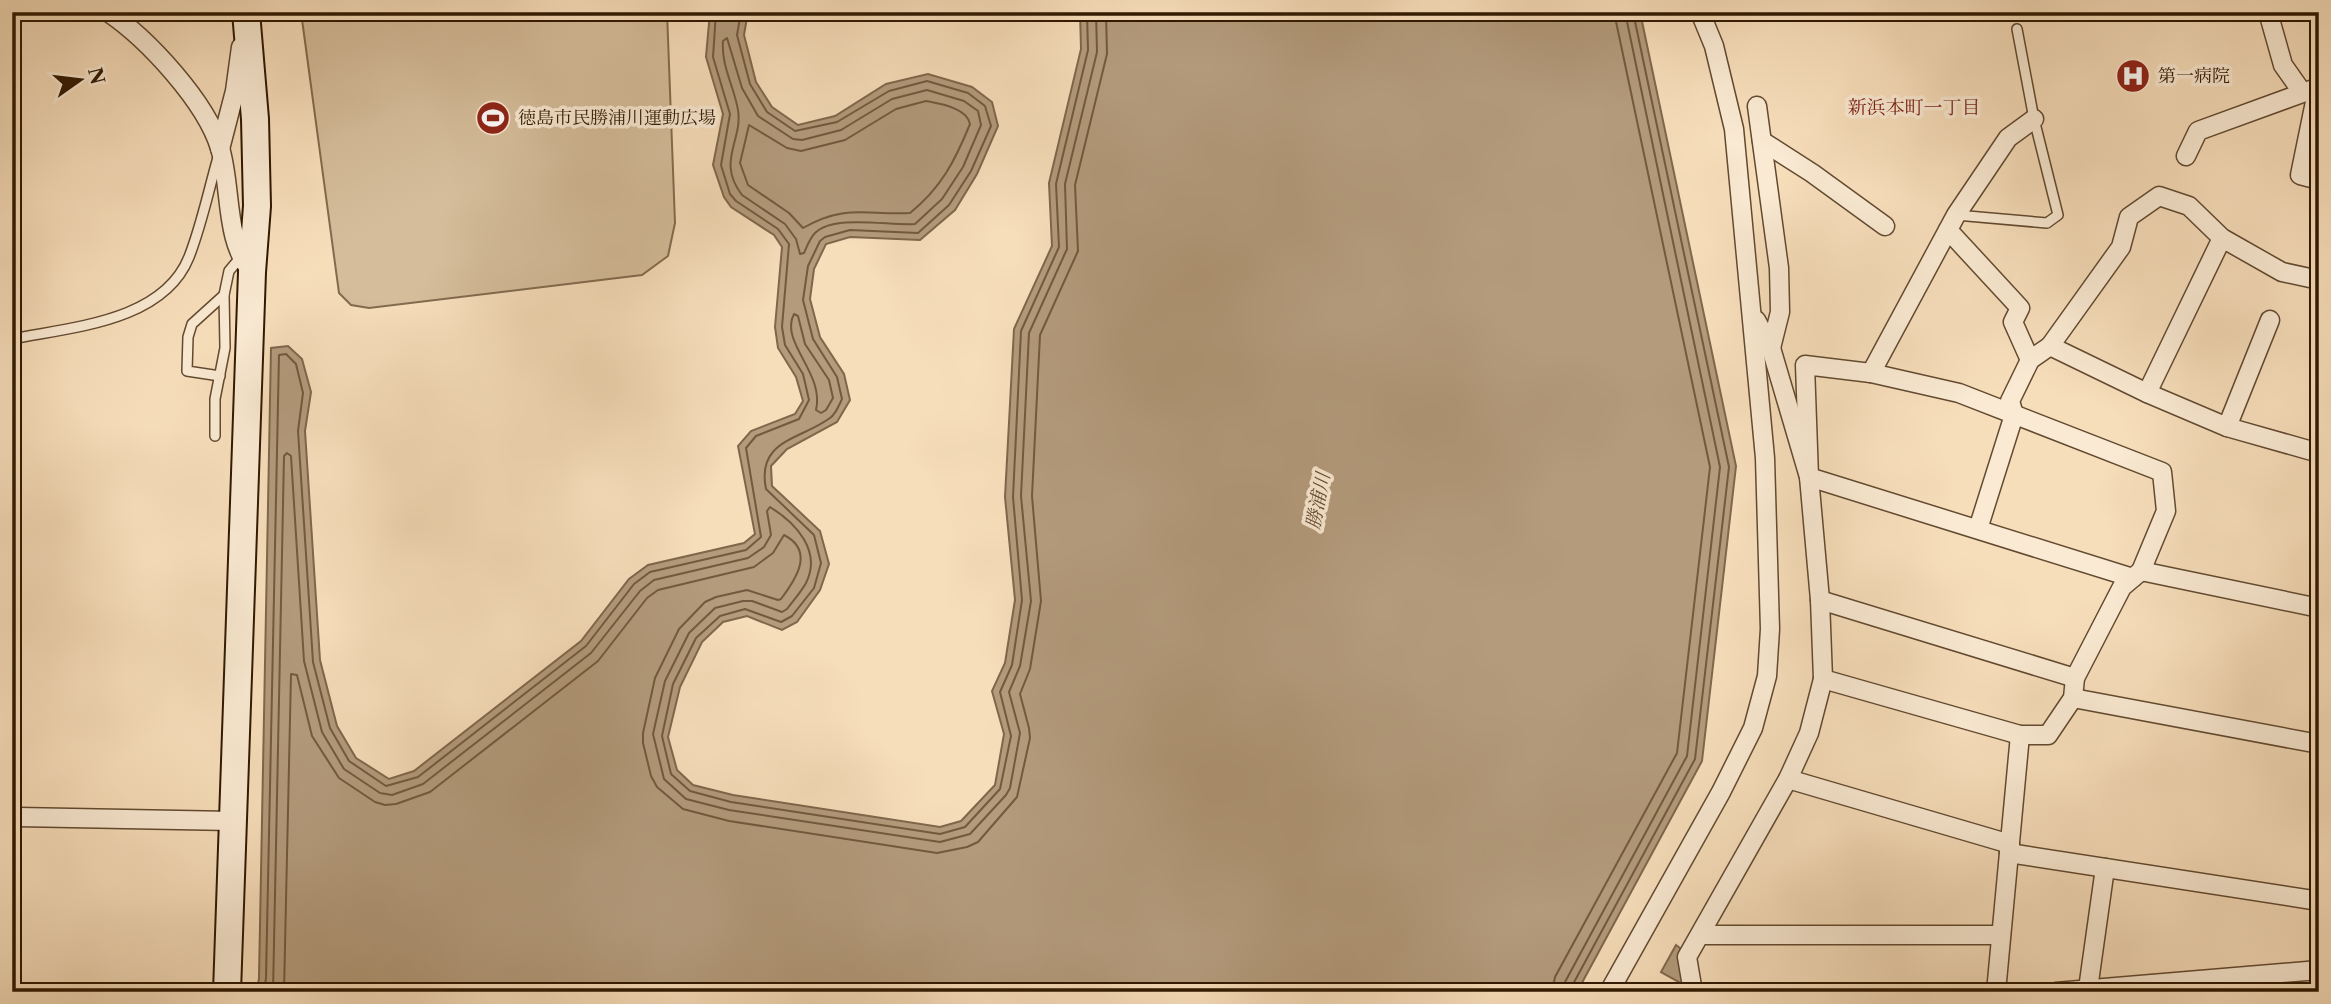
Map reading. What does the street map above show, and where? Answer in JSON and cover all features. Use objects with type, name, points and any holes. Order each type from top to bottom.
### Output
[{"type":"street","points":[[108,12],[151,47],[209,121],[220,149],[246,265]]},
{"type":"street","points":[[1609,992],[1753,728],[1767,676],[1770,629],[1765,458],[1734,129],[1714,46],[1700,12]]},
{"type":"street","points":[[2268,12],[2283,65],[2313,89]]},
{"type":"street","points":[[220,149],[235,91],[247,22]]},
{"type":"street","points":[[227,992],[246,265],[257,206],[256,119],[247,22]]},
{"type":"street","points":[[2186,156],[2198,131],[2313,89]]},
{"type":"street","points":[[2313,89],[2300,175],[2319,180]]},
{"type":"street","points":[[1756,106],[1779,268],[1780,312],[1771,348]]},
{"type":"street","points":[[1871,373],[1952,222],[2008,138],[2034,118]]},
{"type":"street","points":[[1762,141],[1812,173],[1885,226]]},
{"type":"street","points":[[1978,528],[2014,415],[2010,401],[2030,360],[2050,346],[2121,247],[2129,217],[2159,196],[2189,206],[2221,238],[2281,272],[2319,280]]},
{"type":"street","points":[[1952,222],[2020,308],[2013,322],[2030,360]]},
{"type":"street","points":[[2147,393],[2221,238]]},
{"type":"street","points":[[1751,311],[1771,348],[1809,477]]},
{"type":"street","points":[[2227,427],[2270,320]]},
{"type":"street","points":[[2050,346],[2147,393],[2227,427],[2319,453]]},
{"type":"street","points":[[1693,992],[1687,957],[1788,779],[1809,733],[1823,679],[1820,600],[1809,477],[1805,365],[1871,373],[1959,393],[2162,472],[2166,511],[2137,575],[2122,587],[2075,678],[2073,698],[2048,735],[2020,735],[1823,679]]},
{"type":"street","points":[[1809,477],[2137,575],[2319,608]]},
{"type":"street","points":[[1820,600],[2075,678]]},
{"type":"street","points":[[2073,698],[2319,744]]},
{"type":"street","points":[[1996,992],[2020,735]]},
{"type":"street","points":[[1788,779],[2010,849],[2105,868],[2319,901]]},
{"type":"street","points":[[15,817],[232,821]]},
{"type":"street","points":[[2088,989],[2105,868]]},
{"type":"street","points":[[1700,934],[2001,935]]},
{"type":"street","points":[[2056,992],[2319,970]]},
{"type":"lane","points":[[1952,222],[2048,223],[2058,215],[2034,118],[2017,29]]},
{"type":"lane","points":[[12,340],[114,318],[160,295],[188,260],[220,149]]},
{"type":"lane","points":[[215,436],[215,399],[225,348],[224,295],[229,271],[246,265]]},
{"type":"lane","points":[[220,376],[187,371],[188,337],[192,324],[224,295]]},
{"type":"shaded area","name":"徳島市民勝浦川運動広場","points":[[301,12],[667,12],[675,223],[668,256],[642,275],[369,308],[351,305],[339,293]]},
{"type":"water","name":"勝浦川","points":[[710,12],[748,12],[744,35],[756,82],[772,107],[798,125],[835,116],[886,84],[928,74],[972,87],[992,102],[998,126],[977,174],[955,210],[920,240],[850,237],[826,244],[814,269],[810,299],[820,337],[844,374],[850,400],[837,422],[787,449],[771,466],[772,486],[820,531],[829,564],[820,590],[797,622],[782,630],[747,616],[723,622],[702,642],[680,687],[668,737],[677,770],[693,785],[733,795],[940,827],[961,821],[995,785],[1004,734],[992,691],[1005,663],[1015,600],[1005,497],[1014,329],[1052,246],[1049,183],[1081,49],[1080,12],[1640,12],[1736,466],[1702,761],[1577,992],[257,992],[271,348],[288,346],[302,359],[311,392],[305,431],[320,660],[337,726],[356,758],[389,779],[414,771],[581,641],[629,579],[648,565],[744,543],[755,534],[738,446],[751,431],[795,414],[803,401],[796,377],[778,348],[775,327],[782,247],[774,235],[731,207],[724,197],[713,165],[723,114],[706,57]]},
{"type":"water","points":[[1676,945],[1684,951],[1686,986],[1661,972]]},
{"type":"place","name":"第一病院","points":[[2133,76]]},
{"type":"place","name":"徳島市民勝浦川運動広場","points":[[493,118]]},
{"type":"district","name":"新浜本町一丁目","points":[[1914,107]]}]
